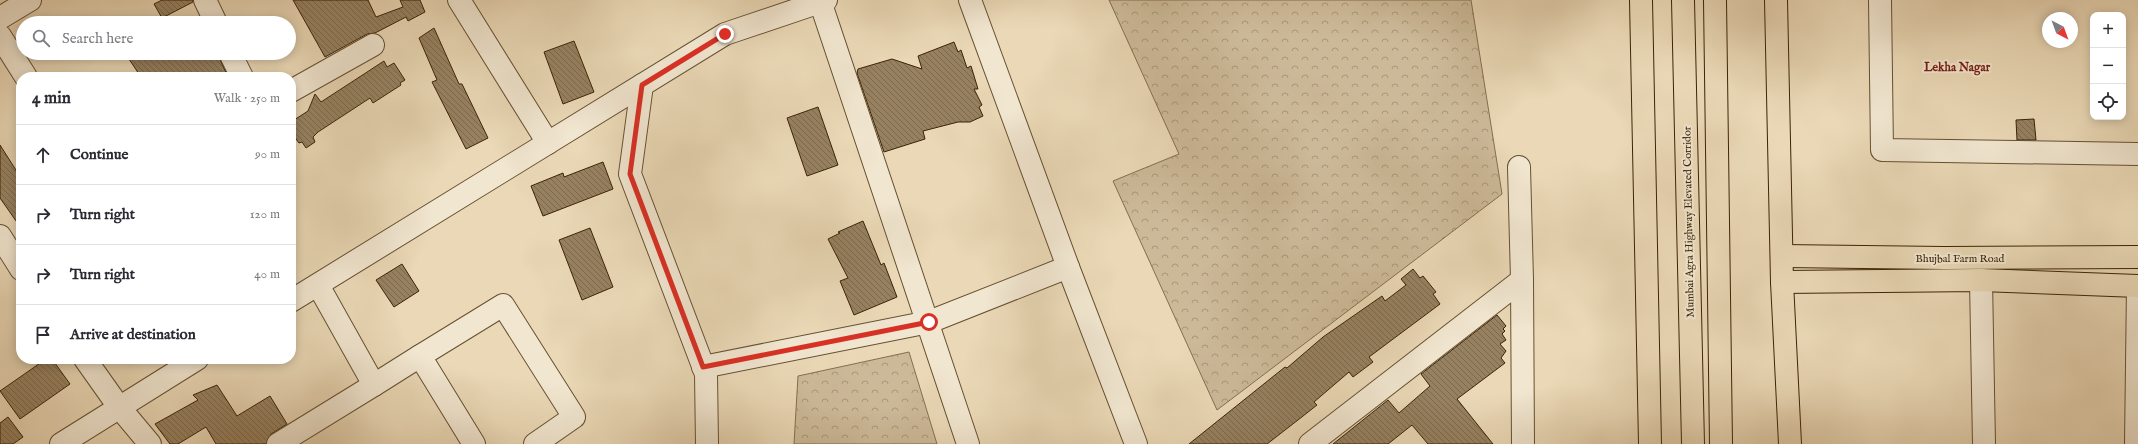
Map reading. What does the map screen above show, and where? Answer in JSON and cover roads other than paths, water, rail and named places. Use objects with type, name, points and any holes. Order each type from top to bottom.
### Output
[{"type":"main road","points":[[1641,0],[1650,444]]},
{"type":"main road","name":"Mumbai Agra Highway Elevated Corridor","points":[[1683,0],[1694,444]]},
{"type":"main road","points":[[1714,0],[1721,444]]},
{"type":"main road","points":[[1776,0],[1782,282],[1790,444]]},
{"type":"main road","name":"Bhujbal Farm Road","points":[[1782,256],[1944,258],[2138,256]]},
{"type":"main road","name":"Bhujbal Farm Road","points":[[1782,282],[1981,280],[2138,286]]},
{"type":"street","points":[[0,18],[30,0]]},
{"type":"street","points":[[205,0],[213,16]]},
{"type":"street","points":[[459,0],[548,143]]},
{"type":"street","points":[[296,298],[725,34],[823,0],[968,444]]},
{"type":"street","points":[[970,0],[1068,267],[1136,444]]},
{"type":"street","points":[[1880,0],[1882,150],[2138,154]]},
{"type":"street","points":[[0,36],[23,72]]},
{"type":"street","points":[[296,88],[373,46]]},
{"type":"street","points":[[234,60],[240,72]]},
{"type":"street","points":[[642,85],[630,174],[706,374],[708,444]]},
{"type":"street","points":[[1519,167],[1522,280],[1523,444]]},
{"type":"street","points":[[0,236],[16,259]]},
{"type":"street","points":[[703,367],[929,322],[1068,267]]},
{"type":"street","points":[[1310,444],[1522,280]]},
{"type":"street","points":[[1981,280],[1984,444]]},
{"type":"street","points":[[318,284],[374,385]]},
{"type":"street","points":[[2136,444],[2138,286]]},
{"type":"street","points":[[290,441],[374,385],[503,305],[574,417],[535,444]]},
{"type":"street","points":[[420,356],[474,444]]},
{"type":"street","points":[[89,364],[119,407],[150,444]]},
{"type":"street","points":[[61,444],[189,364]]},
{"type":"district","name":"Lekha Nagar","points":[[1957,67]]}]
